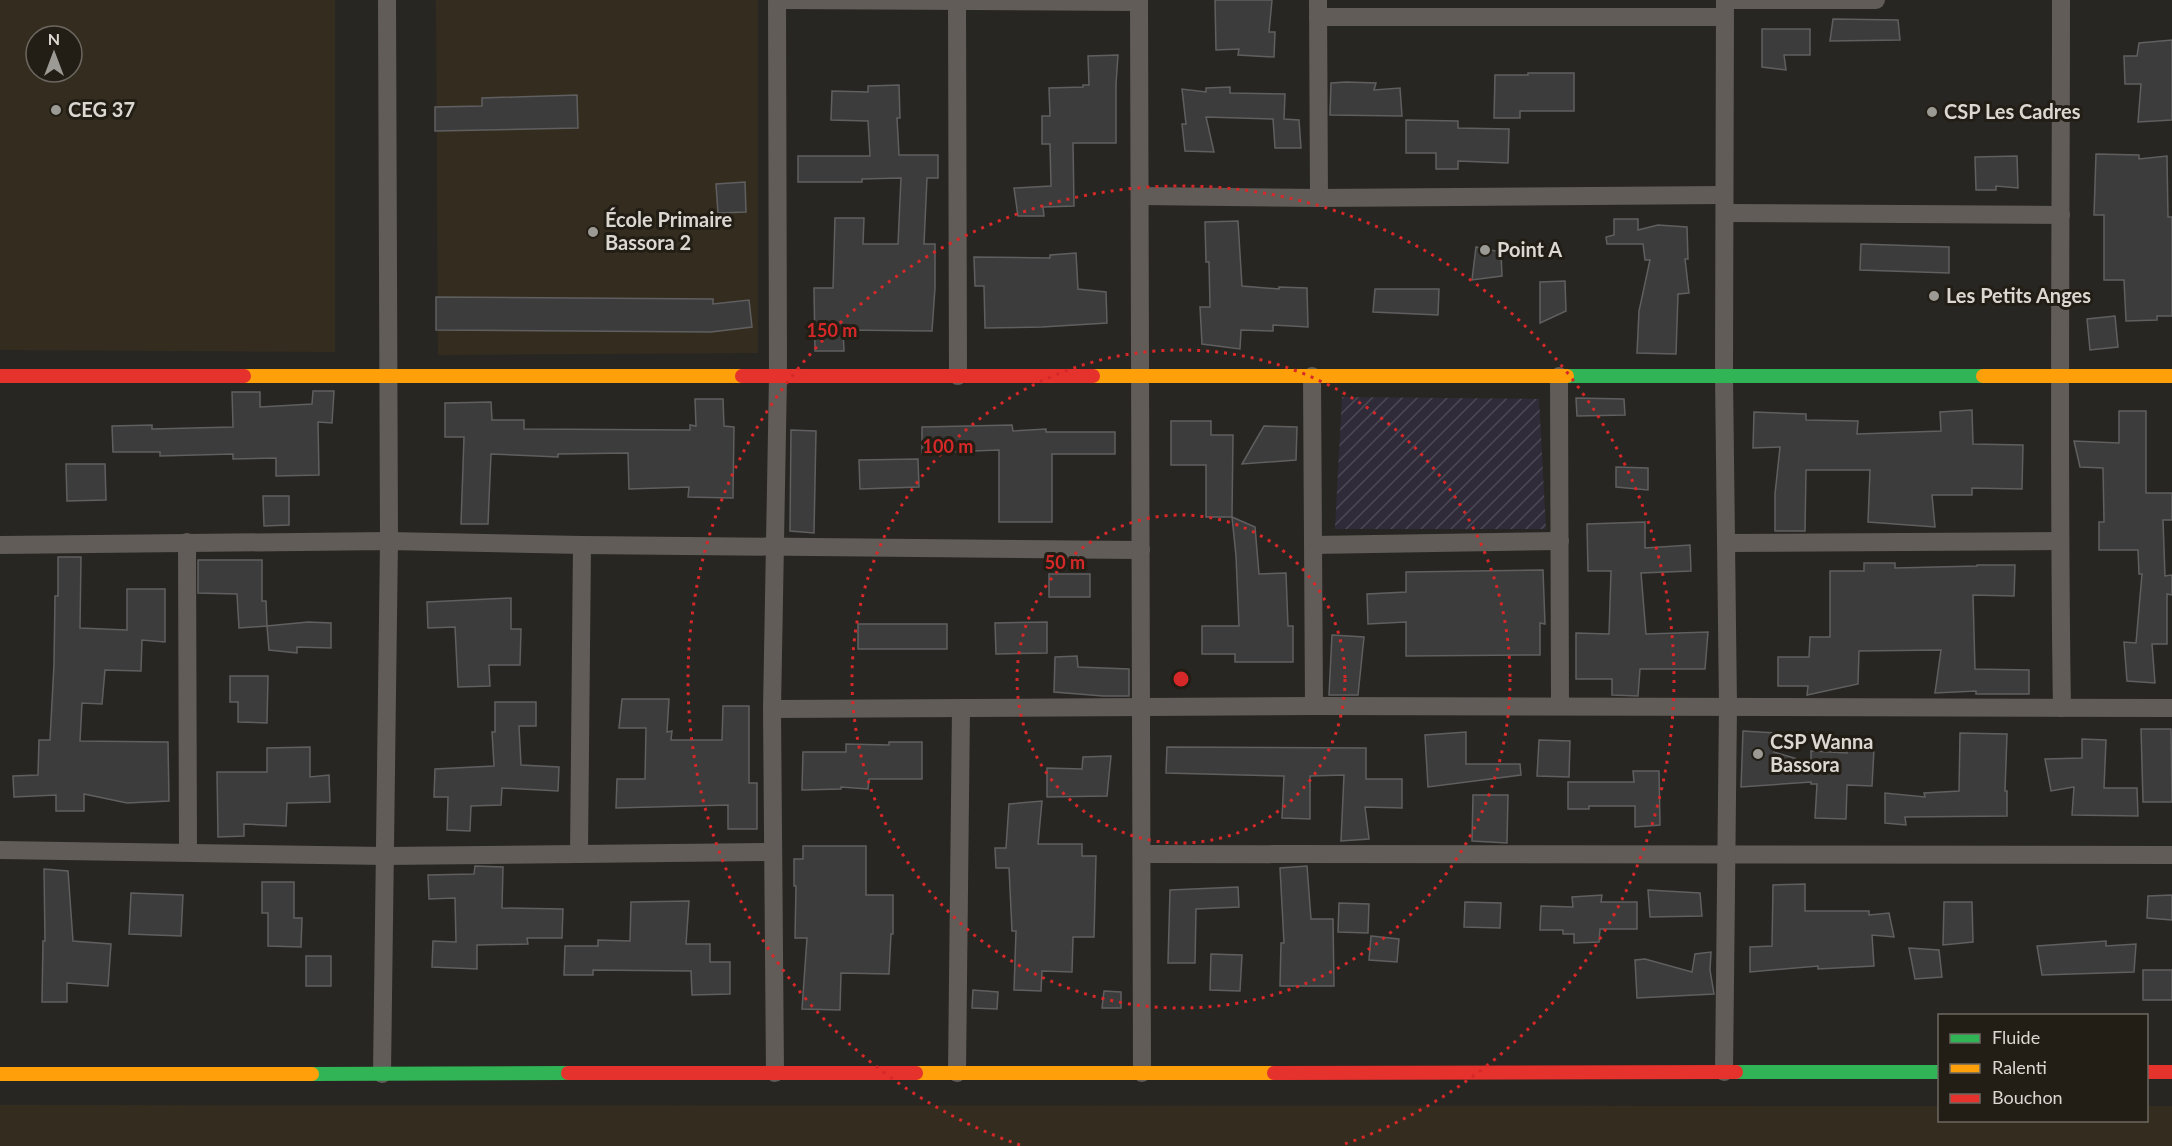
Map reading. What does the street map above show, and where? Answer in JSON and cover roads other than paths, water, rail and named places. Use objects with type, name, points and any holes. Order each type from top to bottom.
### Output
[{"type":"street","points":[[382,1074],[388,541],[387,0]]},
{"type":"street","points":[[775,1073],[772,709],[778,376],[777,0],[1139,1],[1142,1073]]},
{"type":"street","points":[[1319,198],[1318,8],[1725,6],[1876,0]]},
{"type":"street","points":[[2061,0],[2059,541],[2062,708]]},
{"type":"street","points":[[957,2],[958,376]]},
{"type":"street","points":[[1724,1072],[1728,706],[1724,376],[1725,6]]},
{"type":"street","points":[[1140,196],[1319,198],[1724,195]]},
{"type":"street","points":[[1725,213],[2061,215]]},
{"type":"street","points":[[0,376],[2172,376]]},
{"type":"street","points":[[1312,376],[1314,706]]},
{"type":"street","points":[[1559,376],[1560,706]]},
{"type":"street","points":[[0,545],[388,541],[1141,550]]},
{"type":"street","points":[[1313,545],[1560,541]]},
{"type":"street","points":[[1726,543],[2059,541]]},
{"type":"street","points":[[187,542],[188,852]]},
{"type":"street","points":[[579,854],[582,545]]},
{"type":"street","points":[[772,709],[1314,706],[2172,708]]},
{"type":"street","points":[[957,1073],[961,708]]},
{"type":"street","points":[[0,850],[385,856],[772,852]]},
{"type":"street","points":[[1142,854],[2172,855]]},
{"type":"street","points":[[0,1074],[1938,1072]]},
{"type":"street","points":[[2148,1072],[2172,1072]]},
{"type":"place","name":"CEG 37","points":[[56,110]]},
{"type":"place","name":"CSP Les Cadres","points":[[1932,112]]},
{"type":"place","name":"École Primaire Bassora 2","points":[[593,232]]},
{"type":"place","name":"Point A","points":[[1485,250]]},
{"type":"place","name":"Les Petits Anges","points":[[1934,296]]},
{"type":"place","name":"CSP Wanna Bassora","points":[[1758,754]]}]
